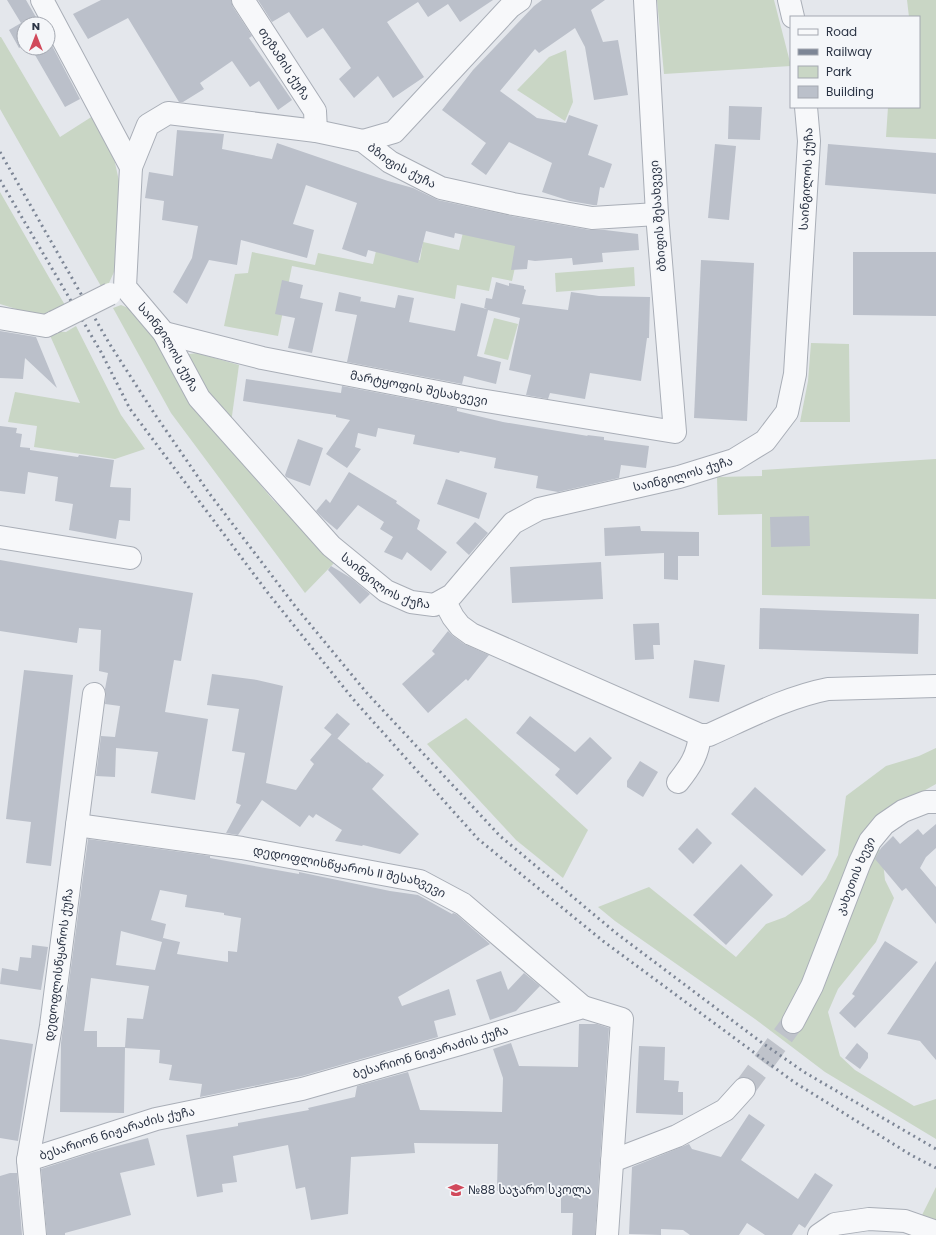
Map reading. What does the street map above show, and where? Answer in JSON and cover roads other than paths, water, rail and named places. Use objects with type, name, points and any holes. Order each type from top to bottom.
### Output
[{"type":"street","points":[[0,318],[46,326],[117,290],[131,167],[42,0]]},
{"type":"street","name":"თეზამის ქუჩა","points":[[243,0],[315,111],[316,131]]},
{"type":"street","name":"ბზიფის შესახვევი","points":[[645,0],[657,214],[675,432]]},
{"type":"street","points":[[789,0],[793,16]]},
{"type":"street","points":[[362,141],[394,132],[512,2]]},
{"type":"street","name":"საინგილოს ქუჩა","points":[[117,290],[164,333],[199,398],[331,546],[386,591],[410,602],[434,605],[452,595],[512,524],[539,509],[679,476],[734,460],[765,441],[787,412],[795,374],[809,141],[806,108]]},
{"type":"street","name":"ბზიფის ქუჩა","points":[[131,167],[148,125],[168,113],[316,131],[362,141],[390,162],[441,188],[514,204],[592,218],[657,214]]},
{"type":"street","name":"მარტყოფის შესახვევი","points":[[164,333],[262,358],[458,396],[675,432]]},
{"type":"street","points":[[0,538],[130,558]]},
{"type":"street","points":[[444,600],[453,617],[460,626],[471,634],[700,735],[709,735],[795,698],[813,692],[828,689],[936,686]]},
{"type":"street","name":"დედოფლისწყაროს ქუჩა","points":[[35,1235],[28,1160],[51,1026],[94,694]]},
{"type":"street","points":[[678,782],[688,770],[694,758],[699,747],[700,735]]},
{"type":"street","name":"კახეთის ხევი","points":[[793,1022],[812,986],[860,862],[870,841],[884,824],[903,811],[926,802],[936,802]]},
{"type":"street","name":"დედოფლისწყაროს II შესახვევი","points":[[76,825],[242,848],[420,881],[463,904],[583,1007]]},
{"type":"street","points":[[583,1007],[622,1019],[607,1235]]},
{"type":"street","name":"ბესარიონ ნიჟარაძის ქუჩა","points":[[28,1160],[156,1118],[302,1089],[583,1007]]},
{"type":"street","points":[[612,1161],[677,1136],[725,1110],[744,1089]]},
{"type":"street","points":[[827,1230],[869,1219],[905,1221],[936,1232]]},
{"type":"tunnel","points":[[744,1089],[793,1022]]},
{"type":"railway","points":[[0,152],[109,343],[154,413],[209,493],[295,606],[366,692],[500,836],[616,933],[761,1042],[804,1072],[936,1149]]},
{"type":"railway","points":[[0,180],[101,352],[130,409],[268,593],[353,699],[478,839],[603,941],[794,1082],[911,1155],[936,1168]]},
{"type":"place","name":"№88 საჯარო სკოლა","points":[[456,1190]]}]
